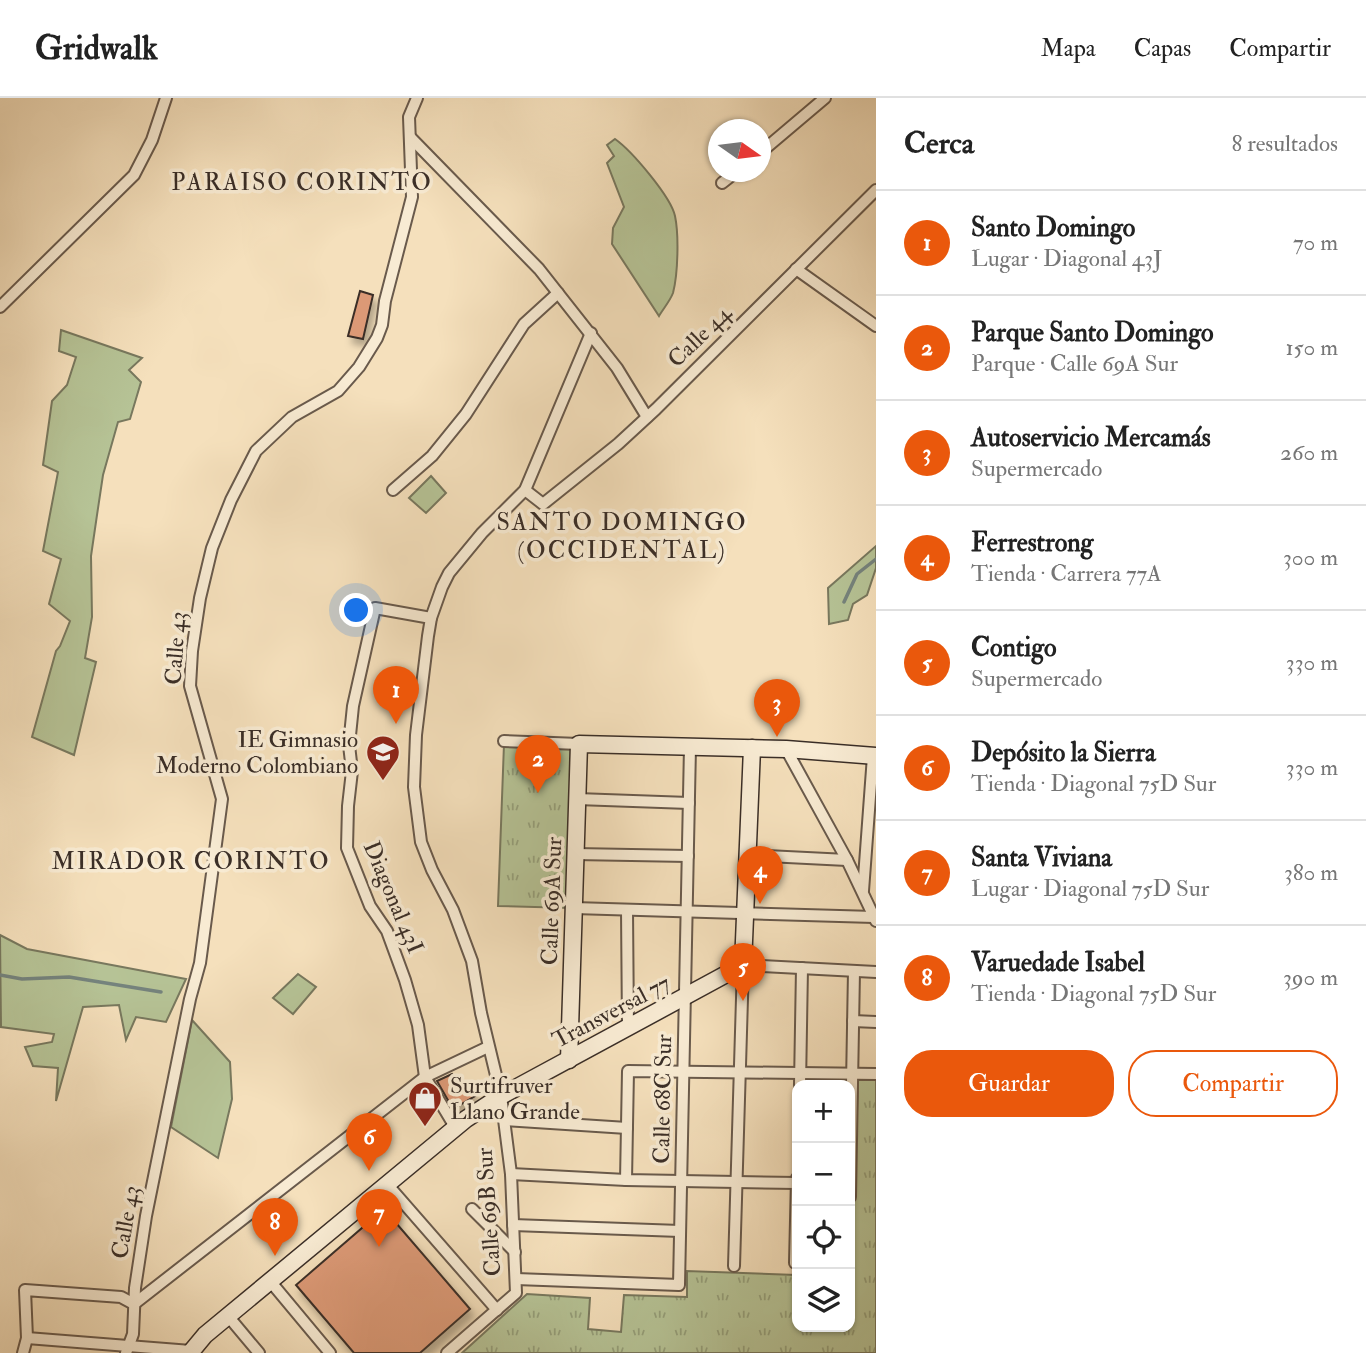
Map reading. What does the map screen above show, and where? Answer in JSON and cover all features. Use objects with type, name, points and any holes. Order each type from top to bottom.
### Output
[{"type":"street","points":[[0,307],[134,175],[152,140],[166,98]]},
{"type":"street","name":"Calle 43","points":[[128,1350],[133,1334],[135,1288],[146,1216],[190,999],[200,963],[222,799],[190,686],[191,650],[203,586],[212,548],[231,500],[256,451],[292,417],[338,391],[359,367],[377,338],[412,197],[409,117],[416,98]]},
{"type":"street","points":[[771,144],[825,98]]},
{"type":"street","points":[[410,137],[539,269],[617,368],[647,417]]},
{"type":"street","name":"Calle 44","points":[[525,490],[543,504],[618,444],[760,308],[876,190]]},
{"type":"street","points":[[796,269],[876,326]]},
{"type":"street","points":[[393,490],[432,456],[466,414],[524,324],[558,293]]},
{"type":"street","points":[[525,490],[591,334]]},
{"type":"street","name":"Calle 69B Sur","points":[[497,1310],[516,1293],[511,1174],[505,1120],[468,949],[421,842],[414,788],[422,675],[431,618],[449,573],[482,533],[525,490]]},
{"type":"street","name":"Diagonal 43I","points":[[425,1077],[418,1025],[405,980],[387,931],[370,906],[347,848],[352,771],[349,745],[352,706],[375,608],[431,618]]},
{"type":"street","points":[[504,741],[786,749],[874,756],[862,893]]},
{"type":"street","name":"Calle 69A Sur","points":[[569,1060],[579,744]]},
{"type":"street","name":"Calle 68C Sur","points":[[516,1279],[679,1285],[690,747]]},
{"type":"street","points":[[734,1266],[751,748]]},
{"type":"street","points":[[786,749],[874,912]]},
{"type":"street","points":[[577,800],[689,803]]},
{"type":"street","points":[[575,854],[688,856]]},
{"type":"street","points":[[747,855],[847,860]]},
{"type":"street","points":[[574,908],[745,913],[874,912]]},
{"type":"street","points":[[627,910],[628,1028]]},
{"type":"street","points":[[743,965],[876,972]]},
{"type":"street","name":"Transversal 77","points":[[191,1352],[205,1335],[455,1127],[501,1096],[743,965]]},
{"type":"street","points":[[800,1080],[802,968]]},
{"type":"street","points":[[851,1143],[854,971]]},
{"type":"street","points":[[853,1021],[876,1022]]},
{"type":"street","points":[[23,1353],[27,1338],[25,1290],[121,1297],[135,1304],[425,1077],[488,1047]]},
{"type":"street","points":[[626,1180],[628,1071],[876,1074]]},
{"type":"street","points":[[425,1077],[455,1127]]},
{"type":"street","points":[[505,1120],[627,1128]]},
{"type":"street","points":[[511,1174],[626,1180],[792,1183]]},
{"type":"street","points":[[387,1184],[497,1310],[447,1353]]},
{"type":"street","points":[[472,1209],[514,1252]]},
{"type":"street","points":[[513,1225],[680,1231]]},
{"type":"street","points":[[270,1281],[330,1353]]},
{"type":"street","points":[[228,1316],[259,1353]]},
{"type":"street","points":[[27,1338],[128,1350],[191,1352]]},
{"type":"green space","points":[[615,139],[650,175],[675,216],[675,285],[672,296],[659,316],[612,244],[613,228],[624,207],[607,163],[614,156],[607,145]]},
{"type":"green space","points":[[61,330],[142,358],[129,370],[141,382],[130,419],[118,422],[103,475],[91,556],[92,617],[85,658],[96,662],[74,755],[32,737],[56,651],[70,621],[49,604],[61,559],[43,551],[58,472],[43,465],[52,401],[67,385],[76,357],[59,351]]},
{"type":"green space","points":[[431,476],[446,493],[426,513],[409,498]]},
{"type":"green space","points":[[876,546],[876,568],[867,595],[853,604],[848,620],[829,624],[828,588]]},
{"type":"green space","points":[[504,744],[576,746],[570,908],[498,906]]},
{"type":"green space","points":[[0,935],[27,949],[186,979],[166,1022],[136,1017],[126,1040],[119,1005],[83,1007],[56,1101],[58,1068],[33,1066],[25,1047],[52,1042],[54,1034],[1,1027]]},
{"type":"green space","points":[[298,974],[316,987],[293,1014],[273,998]]},
{"type":"green space","points":[[192,1020],[230,1062],[232,1099],[218,1158],[171,1127]]},
{"type":"green space","points":[[858,1080],[876,1080],[876,1353],[462,1353],[527,1294],[590,1298],[588,1329],[621,1332],[624,1295],[687,1297],[687,1271],[792,1275],[792,1332],[855,1332]]},
{"type":"building","points":[[360,291],[373,295],[363,339],[348,336]]},
{"type":"building","points":[[452,1074],[464,1088],[469,1084],[475,1096],[453,1109],[437,1081]]},
{"type":"building","points":[[384,1209],[470,1309],[420,1353],[354,1353],[296,1285]]},
{"type":"waterway","points":[[844,602],[857,574],[876,559]]},
{"type":"waterway","points":[[0,975],[22,979],[69,977],[161,992]]},
{"type":"place","name":"Santo Domingo","points":[[396,724]]},
{"type":"place","name":"Autoservicio Mercamás","points":[[777,737]]},
{"type":"place","name":"IE Gimnasio Moderno Colombiano","points":[[383,782]]},
{"type":"place","name":"Parque Santo Domingo","points":[[538,793]]},
{"type":"place","name":"Ferrestrong","points":[[760,904]]},
{"type":"place","name":"Contigo","points":[[743,1001]]},
{"type":"place","name":"Surtifruver Llano Grande","points":[[425,1128]]},
{"type":"place","name":"Depósito la Sierra","points":[[369,1171]]},
{"type":"place","name":"Santa Viviana","points":[[379,1247]]},
{"type":"place","name":"Varuedade Isabel","points":[[275,1256]]},
{"type":"district","name":"PARAISO CORINTO","points":[[302,182]]},
{"type":"district","name":"SANTO DOMINGO (OCCIDENTAL)","points":[[622,536]]},
{"type":"district","name":"MIRADOR CORINTO","points":[[191,861]]}]
